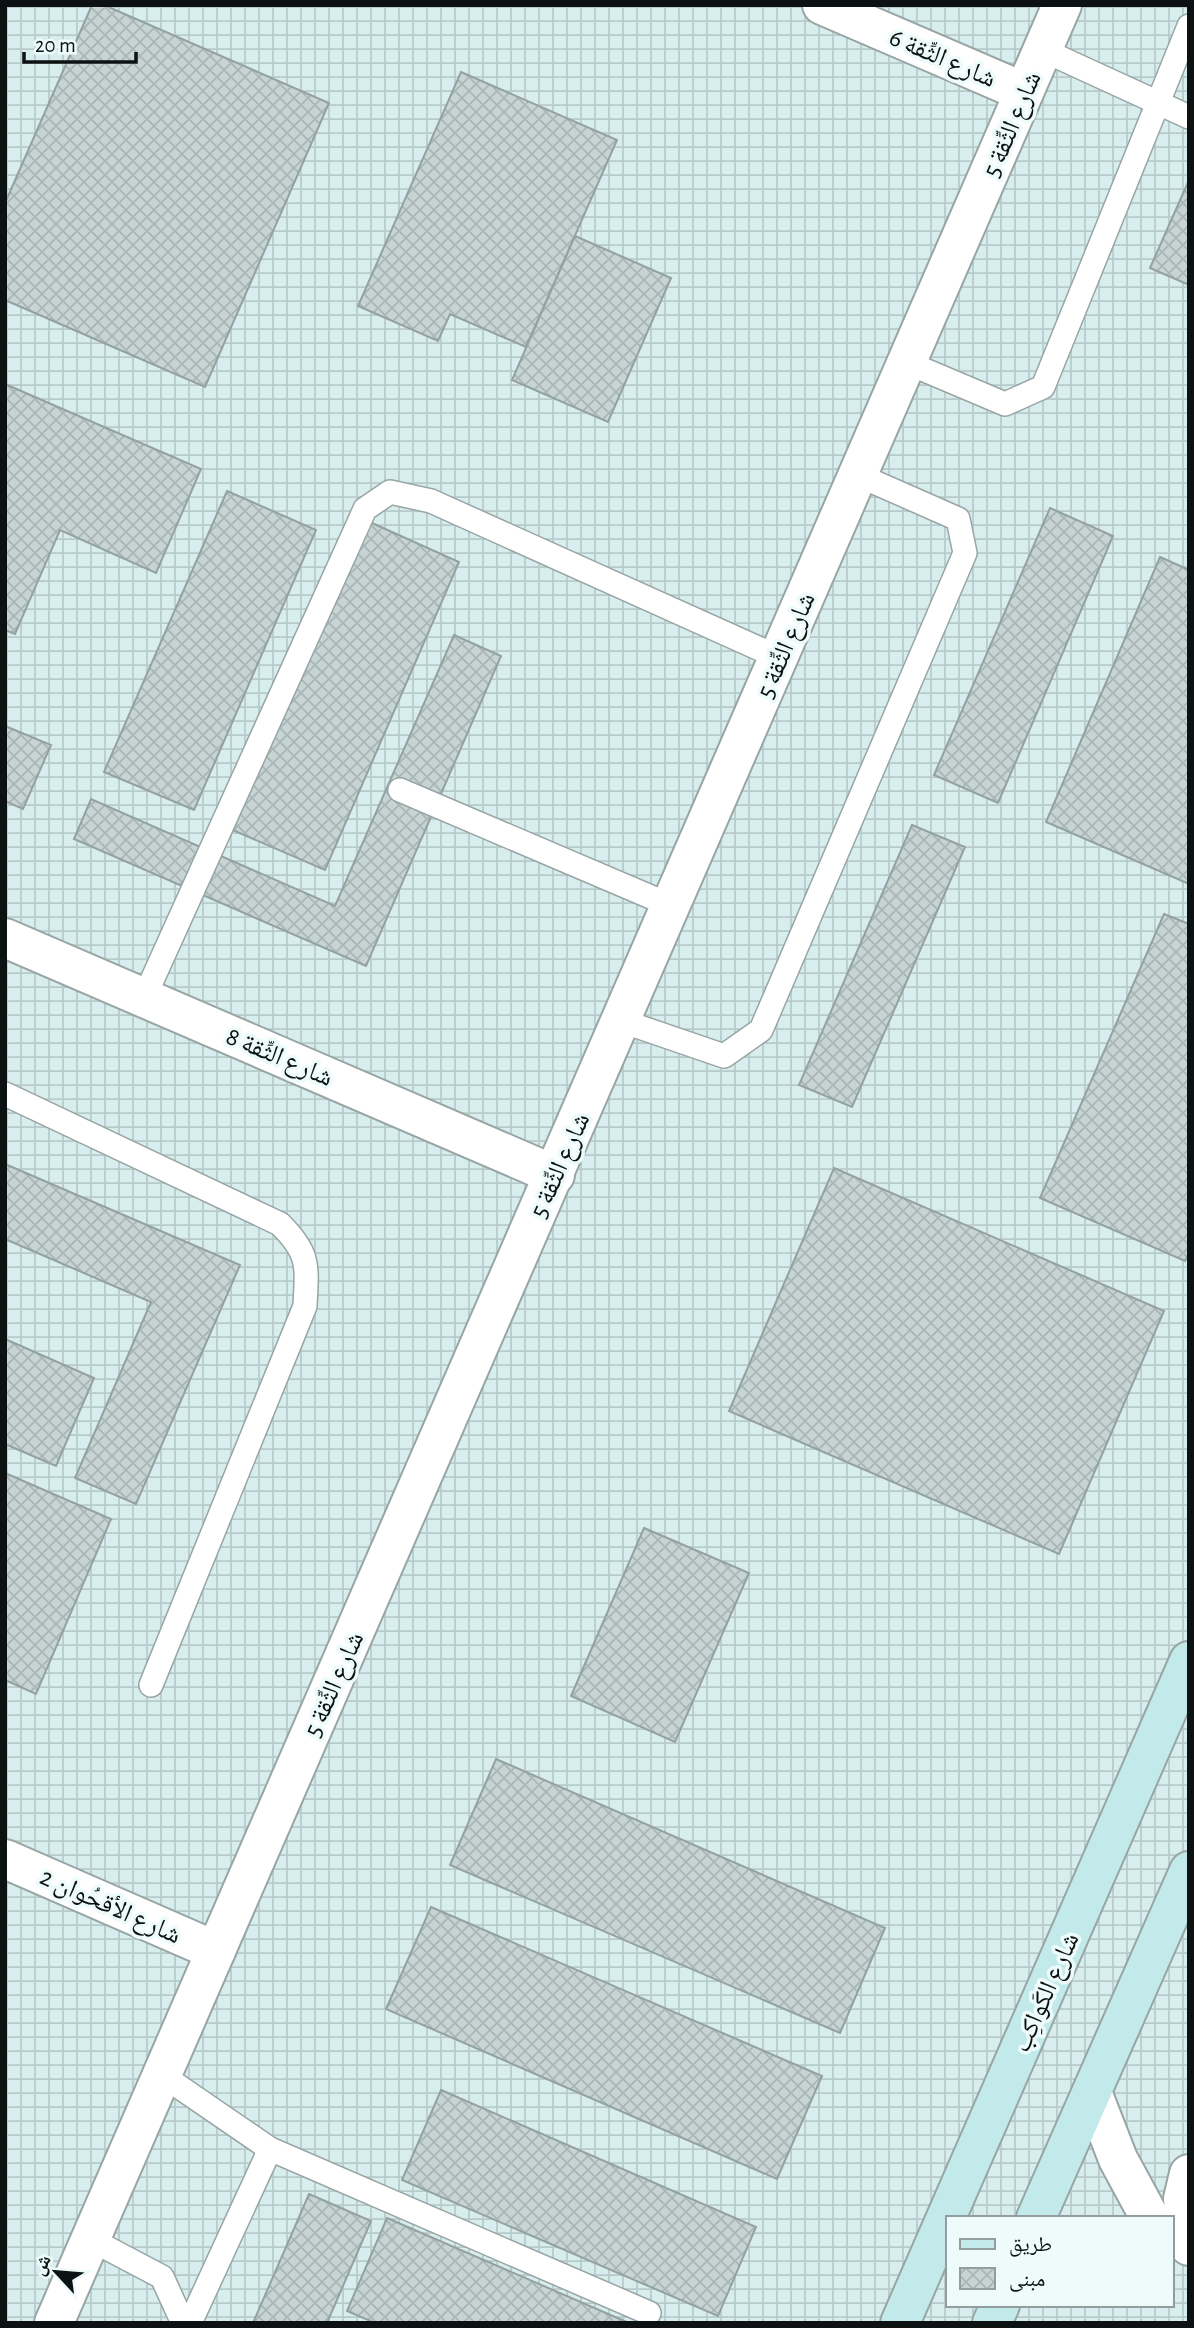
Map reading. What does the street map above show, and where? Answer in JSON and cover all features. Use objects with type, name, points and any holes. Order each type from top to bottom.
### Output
[{"type":"street","name":"شارع الثِّقة 6","points":[[822,5],[1024,92]]},
{"type":"street","name":"شارع الثِّقة 5","points":[[54,2323],[1062,5]]},
{"type":"street","name":"شارع الثِّقة 8","points":[[5,938],[555,1175]]},
{"type":"street","name":"شارع الكَواكِب","points":[[947,2216],[1189,1661]]},
{"type":"street","name":"شارع الأقحُوان 2","points":[[5,1859],[216,1951]]},
{"type":"street","points":[[1037,2216],[1189,1871]]},
{"type":"street","points":[[1091,2092],[1118,2159],[1149,2216]]},
{"type":"street","points":[[1189,2174],[1183,2199],[1189,2246]]},
{"type":"street","name":"شارع الكَواكِب","points":[[900,2323],[946,2218]]},
{"type":"street","points":[[1173,2248],[1189,2255]]},
{"type":"lane","points":[[908,363],[1005,404],[1043,387],[1189,26]]},
{"type":"lane","points":[[1043,50],[1189,117]]},
{"type":"lane","points":[[622,1021],[724,1056],[761,1030],[772,1005],[965,553],[958,519],[859,475]]},
{"type":"lane","points":[[144,998],[365,509],[390,492],[431,501],[780,658]]},
{"type":"lane","points":[[400,790],[672,906]]},
{"type":"lane","points":[[5,1094],[280,1224],[300,1244],[307,1268],[305,1306],[151,1685]]},
{"type":"lane","points":[[162,2075],[270,2149],[649,2313]]},
{"type":"lane","points":[[190,2323],[270,2149]]},
{"type":"lane","points":[[90,2239],[162,2277],[183,2323]]},
{"type":"shaded area","points":[[5,5],[1189,5],[1189,2323],[5,2323]]},
{"type":"building","points":[[92,5],[104,5],[329,103],[205,387],[5,300],[5,203]]},
{"type":"building","points":[[461,72],[617,140],[526,347],[450,314],[438,341],[358,306]]},
{"type":"building","points":[[1189,180],[1189,285],[1150,268]]},
{"type":"building","points":[[575,236],[671,278],[608,422],[512,380]]},
{"type":"building","points":[[5,384],[201,469],[156,573],[60,530],[15,634],[5,630]]},
{"type":"building","points":[[227,491],[316,530],[194,810],[104,772]]},
{"type":"building","points":[[1050,508],[1113,536],[998,803],[934,775]]},
{"type":"building","points":[[363,519],[459,562],[325,870],[228,828]]},
{"type":"building","points":[[1160,557],[1189,570],[1189,884],[1046,822]]},
{"type":"building","points":[[454,635],[501,656],[366,966],[74,839],[91,799],[335,906]]},
{"type":"building","points":[[5,726],[51,745],[23,809],[5,801]]},
{"type":"building","points":[[912,825],[965,847],[852,1107],[799,1085]]},
{"type":"building","points":[[1164,914],[1189,924],[1189,1253],[1185,1261],[1040,1198]]},
{"type":"building","points":[[5,1164],[240,1265],[136,1504],[75,1478],[151,1302],[5,1239]]},
{"type":"building","points":[[834,1168],[1164,1311],[1059,1554],[729,1411]]},
{"type":"building","points":[[5,1339],[94,1378],[56,1466],[5,1444]]},
{"type":"building","points":[[5,1473],[111,1519],[36,1694],[5,1680]]},
{"type":"building","points":[[644,1528],[749,1573],[675,1742],[571,1696]]},
{"type":"building","points":[[496,1759],[885,1928],[840,2033],[450,1865]]},
{"type":"building","points":[[431,1907],[822,2076],[777,2179],[386,2009]]},
{"type":"building","points":[[441,2090],[756,2227],[718,2316],[402,2180]]},
{"type":"building","points":[[309,2194],[371,2221],[327,2323],[253,2323]]},
{"type":"building","points":[[387,2218],[629,2323],[375,2323],[347,2311]]}]
